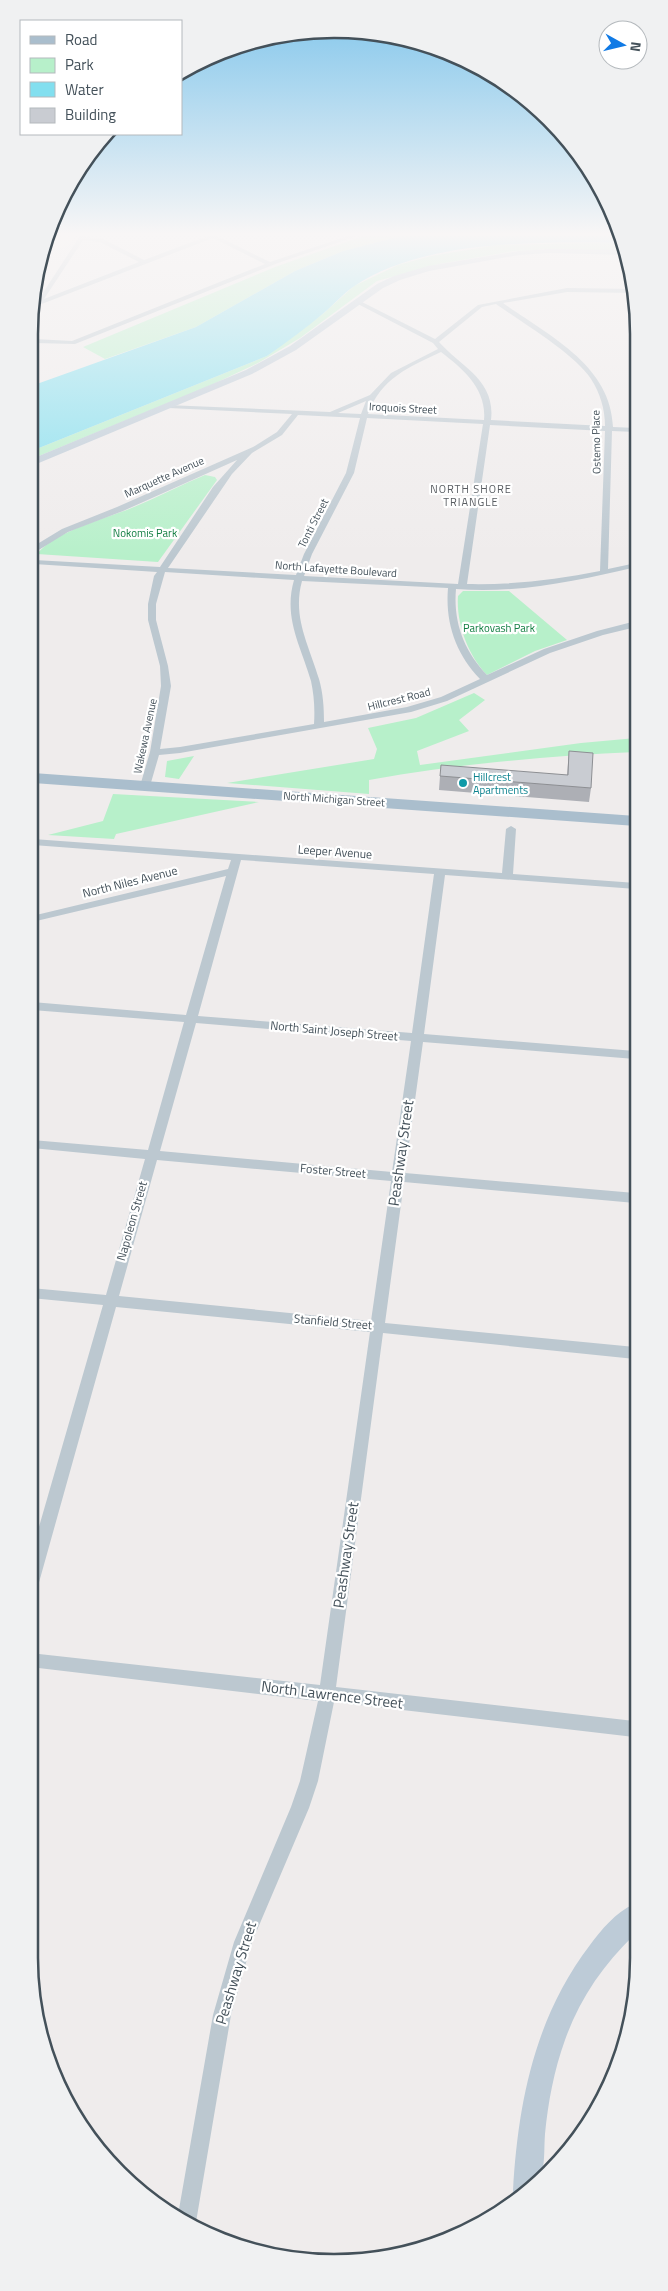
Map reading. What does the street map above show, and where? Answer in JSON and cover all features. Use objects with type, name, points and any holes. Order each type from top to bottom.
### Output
[{"type":"main road","name":"North Michigan Street","points":[[37,778],[630,821]]},
{"type":"street","points":[[37,461],[231,380],[279,356],[298,343]]},
{"type":"street","points":[[436,343],[441,350],[464,367],[482,389],[487,407],[487,423],[457,586],[450,605],[456,634],[473,667],[486,679]]},
{"type":"street","name":"Ostemo Place","points":[[556,343],[590,373],[605,398],[609,415],[604,572]]},
{"type":"street","points":[[321,415],[343,410],[372,396],[396,374],[441,350]]},
{"type":"street","points":[[365,417],[372,396]]},
{"type":"street","name":"Iroquois Street","points":[[169,406],[630,430]]},
{"type":"street","name":"Marquette Avenue","points":[[37,547],[52,537],[79,524],[117,510],[248,453],[282,430],[296,413]]},
{"type":"street","name":"Tonti Street","points":[[320,726],[320,705],[316,684],[297,632],[294,595],[299,578],[349,475],[365,417]]},
{"type":"street","name":"Wakewa Avenue","points":[[145,786],[155,752],[166,686],[164,666],[152,620],[154,588],[161,570],[216,489],[229,472],[248,453]]},
{"type":"street","name":"North Lafayette Boulevard","points":[[37,562],[457,586],[530,585],[560,582],[630,566]]},
{"type":"street","name":"Hillcrest Road","points":[[155,752],[180,750],[408,710],[444,699],[562,645],[630,626]]},
{"type":"street","points":[[507,877],[511,829]]},
{"type":"street","name":"Leeper Avenue","points":[[37,842],[630,886]]},
{"type":"street","name":"Napoleon Street","points":[[37,1561],[151,1154],[237,857]]},
{"type":"street","name":"North Niles Avenue","points":[[37,919],[233,871]]},
{"type":"street","name":"Peashway Street","points":[[188,2215],[222,2015],[243,1942],[300,1808],[316,1749],[327,1694],[440,872]]},
{"type":"street","name":"North Saint Joseph Street","points":[[37,1006],[630,1055]]},
{"type":"street","name":"Foster Street","points":[[37,1144],[630,1198]]},
{"type":"street","name":"Stanfield Street","points":[[37,1294],[630,1352]]},
{"type":"street","name":"North Lawrence Street","points":[[37,1661],[630,1729]]},
{"type":"street","points":[[527,2181],[534,2104],[545,2057],[555,2028],[570,1997],[591,1964],[611,1939],[630,1921]]},
{"type":"green space","points":[[93,343],[151,343],[105,359],[83,347]]},
{"type":"green space","points":[[284,343],[292,343],[258,363],[207,387],[37,457],[37,449],[267,356]]},
{"type":"green space","name":"Nokomis Park","points":[[205,475],[215,477],[217,480],[158,562],[37,554],[57,538],[69,532],[134,507]]},
{"type":"green space","name":"Parkovash Park","points":[[463,591],[509,591],[567,640],[535,651],[487,675],[474,658],[461,628],[458,596]]},
{"type":"green space","points":[[474,693],[485,700],[459,720],[469,731],[417,751],[420,765],[581,743],[630,739],[630,752],[502,762],[402,774],[369,780],[369,794],[227,783],[374,759],[377,749],[368,728],[416,718]]},
{"type":"green space","points":[[194,756],[179,779],[165,777],[167,761]]},
{"type":"green space","points":[[113,794],[259,802],[116,834],[114,839],[48,835],[103,821]]},
{"type":"water","points":[[152,343],[285,343],[267,356],[37,449],[37,384]]},
{"type":"building","points":[[569,751],[593,753],[591,788],[440,776],[441,765],[568,775]]},
{"type":"place","name":"Hillcrest Apartments","points":[[463,783]]},
{"type":"district","name":"NORTH SHORE TRIANGLE","points":[[471,495]]}]
